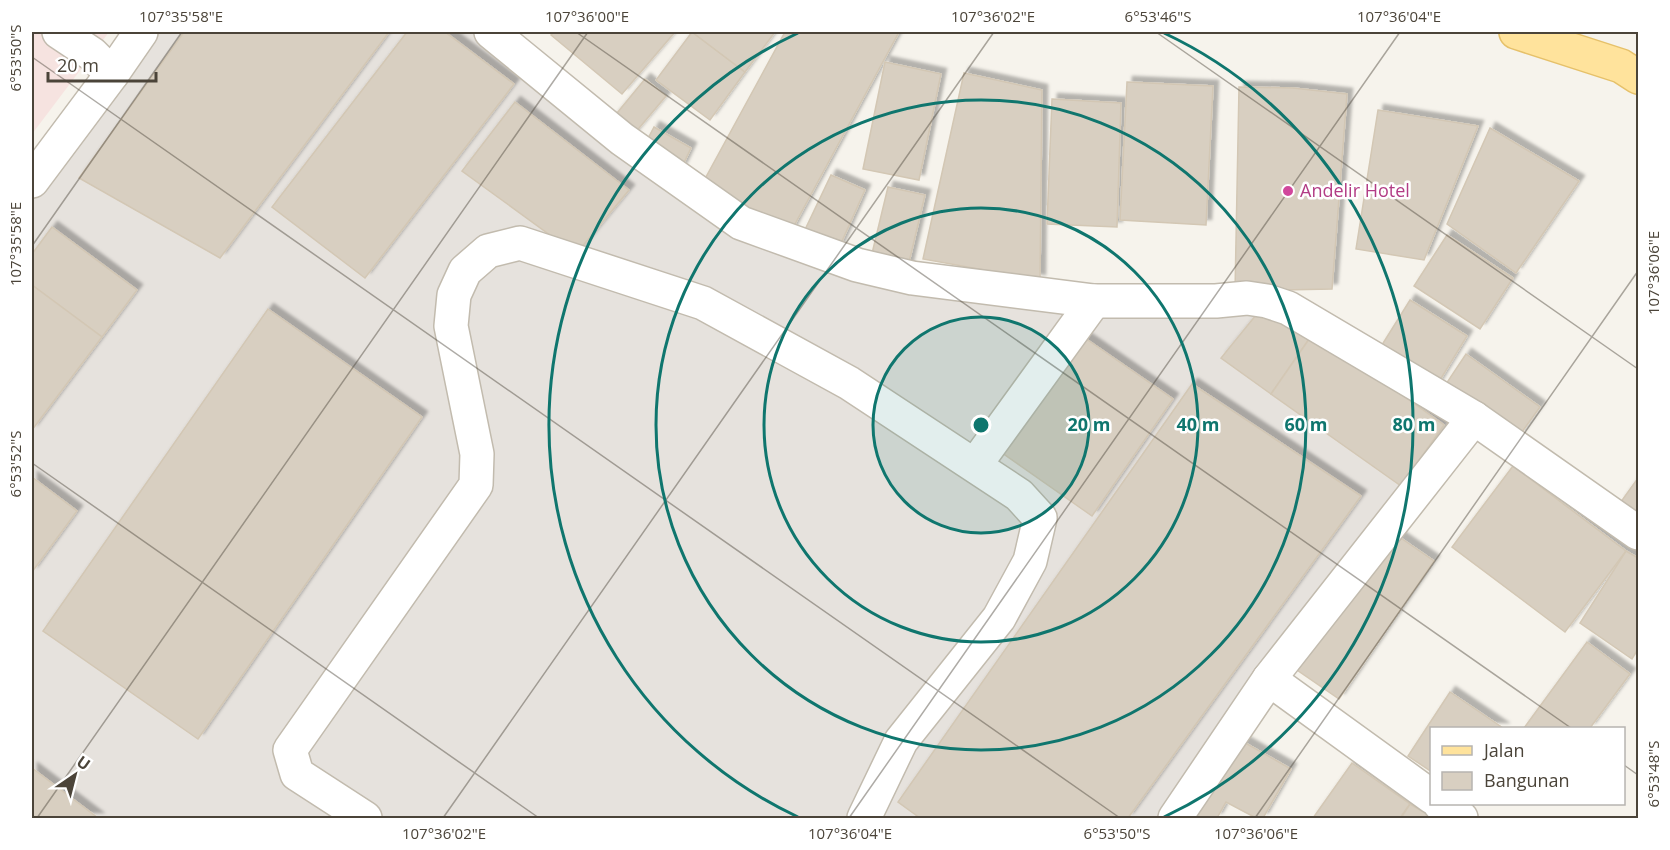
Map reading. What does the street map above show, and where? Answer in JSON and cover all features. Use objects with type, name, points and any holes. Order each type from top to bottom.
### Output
[{"type":"main road","points":[[1516,32],[1630,71]]},
{"type":"main road","points":[[1597,32],[1630,71]]},
{"type":"street","points":[[59,32],[92,54],[112,74]]},
{"type":"street","points":[[32,181],[141,32]]},
{"type":"street","points":[[491,32],[622,139],[741,223],[857,265],[912,278],[1094,301],[1216,301],[1247,298],[1267,301],[1288,308],[1474,418],[1638,533]]},
{"type":"street","points":[[365,819],[297,774],[290,750],[476,485],[477,454],[451,326],[454,295],[465,271],[488,251],[520,243],[703,303],[849,383],[1019,495],[1040,518],[1030,561],[999,618],[901,741],[864,819]]},
{"type":"street","points":[[975,465],[1094,301]]},
{"type":"street","points":[[1175,819],[1269,679],[1474,418]]},
{"type":"street","points":[[1269,679],[1430,796]]},
{"type":"street","points":[[1441,805],[1461,819]]},
{"type":"shaded area","points":[[32,32],[109,32],[32,134]]},
{"type":"shaded area","points":[[129,32],[489,32],[714,207],[834,246],[1054,291],[1246,291],[1470,413],[1177,818],[32,818],[32,166]]},
{"type":"building","points":[[184,32],[389,32],[220,258],[79,178]]},
{"type":"building","points":[[407,32],[445,32],[514,84],[365,278],[272,207]]},
{"type":"building","points":[[554,32],[675,32],[622,94],[551,35]]},
{"type":"building","points":[[692,32],[745,72],[710,120],[656,80]]},
{"type":"building","points":[[692,32],[775,32],[745,72]]},
{"type":"building","points":[[785,32],[899,32],[789,235],[700,188]]},
{"type":"building","points":[[885,62],[941,74],[919,180],[863,169]]},
{"type":"building","points":[[964,73],[1042,90],[1040,280],[923,259]]},
{"type":"building","points":[[645,79],[666,96],[629,140],[608,124]]},
{"type":"building","points":[[1127,82],[1213,86],[1206,225],[1120,220]]},
{"type":"building","name":"Andelir Hotel","points":[[1239,87],[1293,88],[1347,94],[1332,289],[1235,291]]},
{"type":"building","points":[[1052,99],[1121,103],[1117,227],[1047,224]]},
{"type":"building","points":[[515,102],[629,190],[576,254],[462,171]]},
{"type":"building","points":[[1378,110],[1478,126],[1424,260],[1356,249]]},
{"type":"building","points":[[654,127],[691,148],[681,169],[643,148]]},
{"type":"building","points":[[1490,128],[1579,181],[1516,273],[1447,224]]},
{"type":"building","points":[[831,175],[865,190],[838,250],[803,234]]},
{"type":"building","points":[[888,187],[925,195],[906,275],[869,266]]},
{"type":"building","points":[[52,227],[137,290],[102,337],[32,285],[32,254]]},
{"type":"building","points":[[1447,235],[1513,278],[1480,329],[1414,286]]},
{"type":"building","points":[[32,285],[102,337],[32,430]]},
{"type":"building","points":[[1410,300],[1467,336],[1437,385],[1380,348]]},
{"type":"building","points":[[1265,304],[1314,332],[1271,394],[1221,358]]},
{"type":"building","points":[[268,309],[422,417],[198,739],[43,631]]},
{"type":"building","points":[[1314,332],[1444,425],[1401,486],[1271,394]]},
{"type":"building","points":[[1079,334],[1173,399],[1092,516],[998,450]]},
{"type":"building","points":[[1466,354],[1540,407],[1519,436],[1446,384]]},
{"type":"building","points":[[1192,384],[1361,496],[1128,818],[920,818],[898,802]]},
{"type":"building","points":[[1513,466],[1626,551],[1565,632],[1452,547]]},
{"type":"building","points":[[32,477],[77,511],[32,572]]},
{"type":"building","points":[[1638,478],[1638,517],[1620,503]]},
{"type":"building","points":[[1392,532],[1434,561],[1339,699],[1297,670]]},
{"type":"building","points":[[1626,551],[1638,558],[1638,649],[1632,659],[1580,623]]},
{"type":"building","points":[[1587,642],[1630,674],[1591,727],[1525,727]]},
{"type":"building","points":[[1450,692],[1502,727],[1430,727],[1430,771],[1408,756]]},
{"type":"building","points":[[1233,736],[1291,769],[1263,818],[1256,818],[1226,802],[1217,818],[1185,818]]},
{"type":"building","points":[[1352,763],[1410,804],[1400,818],[1313,818]]},
{"type":"building","points":[[32,768],[98,818],[32,818]]},
{"type":"building","points":[[1410,804],[1434,818],[1401,818]]},
{"type":"place","name":"Andelir Hotel","points":[[1288,191]]}]
